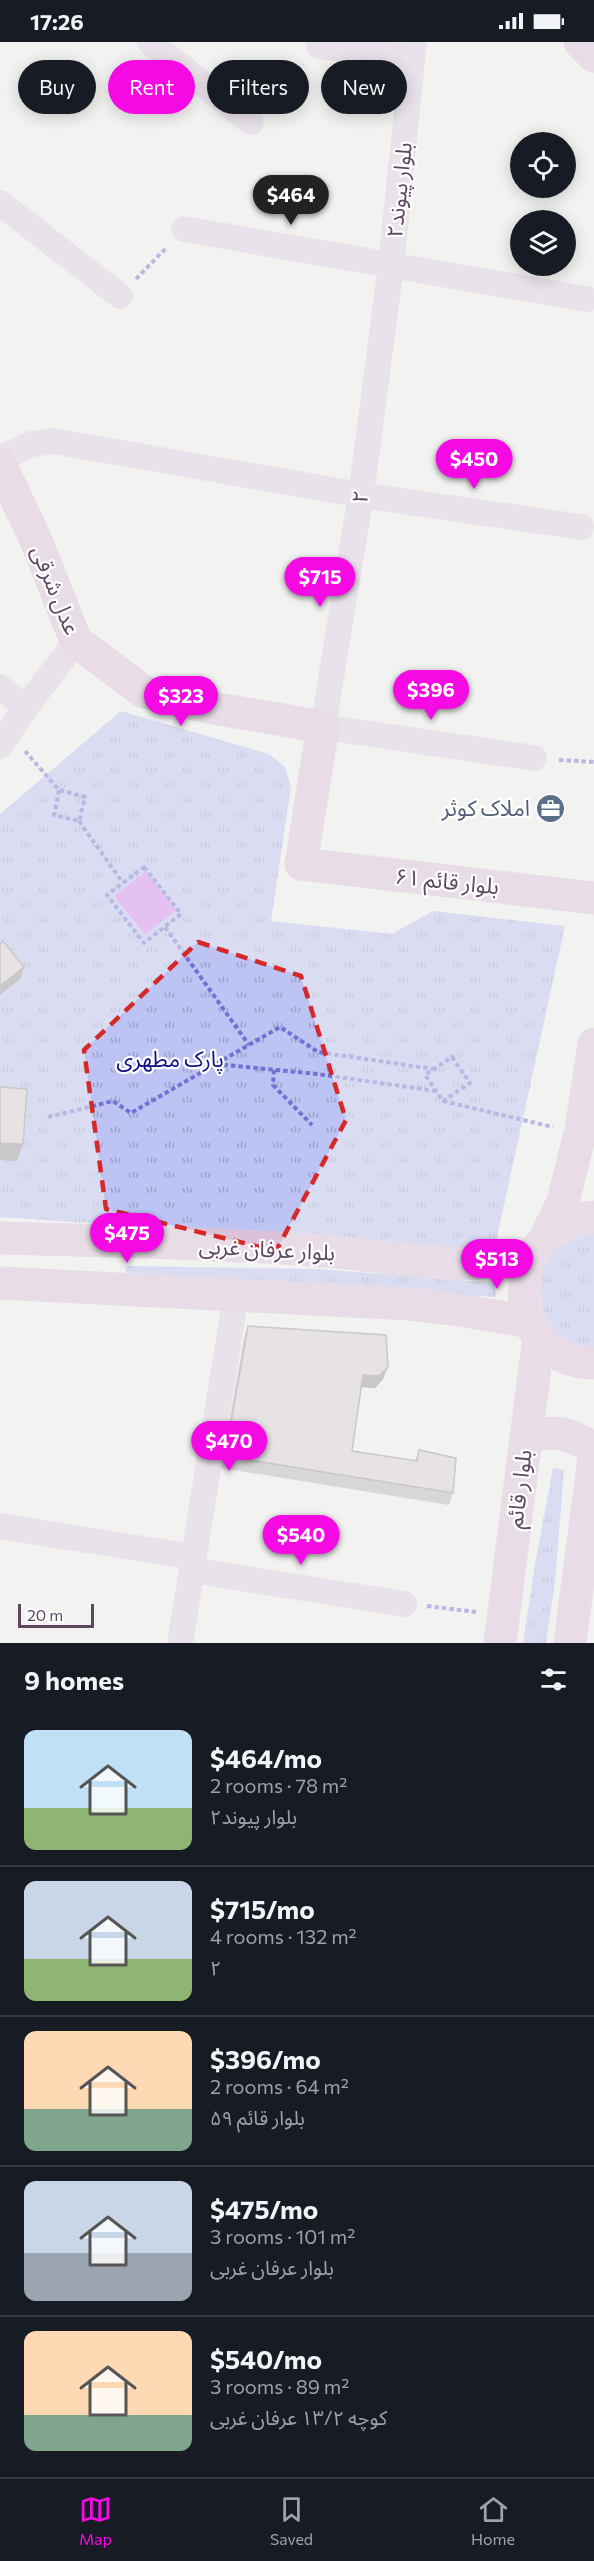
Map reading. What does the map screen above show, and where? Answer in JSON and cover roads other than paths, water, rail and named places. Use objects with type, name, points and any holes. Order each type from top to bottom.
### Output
[{"type":"street","points":[[150,42],[251,122]]},
{"type":"street","points":[[580,42],[594,56]]},
{"type":"street","points":[[319,46],[413,49]]},
{"type":"street","name":"بلوار پیوند۲","points":[[391,266],[413,49]]},
{"type":"street","points":[[0,203],[120,296]]},
{"type":"street","points":[[184,229],[586,299]]},
{"type":"street","name":"۲","points":[[323,727],[361,495],[391,266]]},
{"type":"street","points":[[0,459],[31,444],[53,441],[361,495],[581,527]]},
{"type":"street","name":"عدل شرقی","points":[[0,464],[35,538],[76,641],[144,692],[207,707],[323,727]]},
{"type":"street","points":[[4,740],[76,641]]},
{"type":"street","points":[[0,687],[26,707]]},
{"type":"street","points":[[323,727],[534,758]]},
{"type":"street","name":"بلوار قائم ۶۱","points":[[323,727],[301,864],[594,898]]},
{"type":"street","points":[[594,1044],[585,1136],[563,1202],[525,1271],[523,1288],[525,1306],[535,1329],[553,1349],[571,1359],[594,1363]]},
{"type":"street","name":"بلوار عرفان غربی","points":[[0,1238],[324,1251],[469,1265],[497,1263],[538,1246],[559,1227],[575,1220],[594,1217]]},
{"type":"street","points":[[101,1287],[102,1241]]},
{"type":"street","points":[[0,1283],[409,1304],[452,1309],[535,1329]]},
{"type":"street","points":[[180,1643],[236,1295]]},
{"type":"street","name":"بلوا ر قائم","points":[[501,1629],[526,1438],[535,1329]]},
{"type":"street","points":[[526,1438],[550,1431],[575,1437],[594,1449]]},
{"type":"street","points":[[570,1643],[594,1458]]},
{"type":"street","points":[[0,1526],[404,1604]]},
{"type":"place","name":"املاک کوثر","points":[[551,808]]},
{"type":"park label","name":"پارک مطهری","points":[[170,1059]]}]
